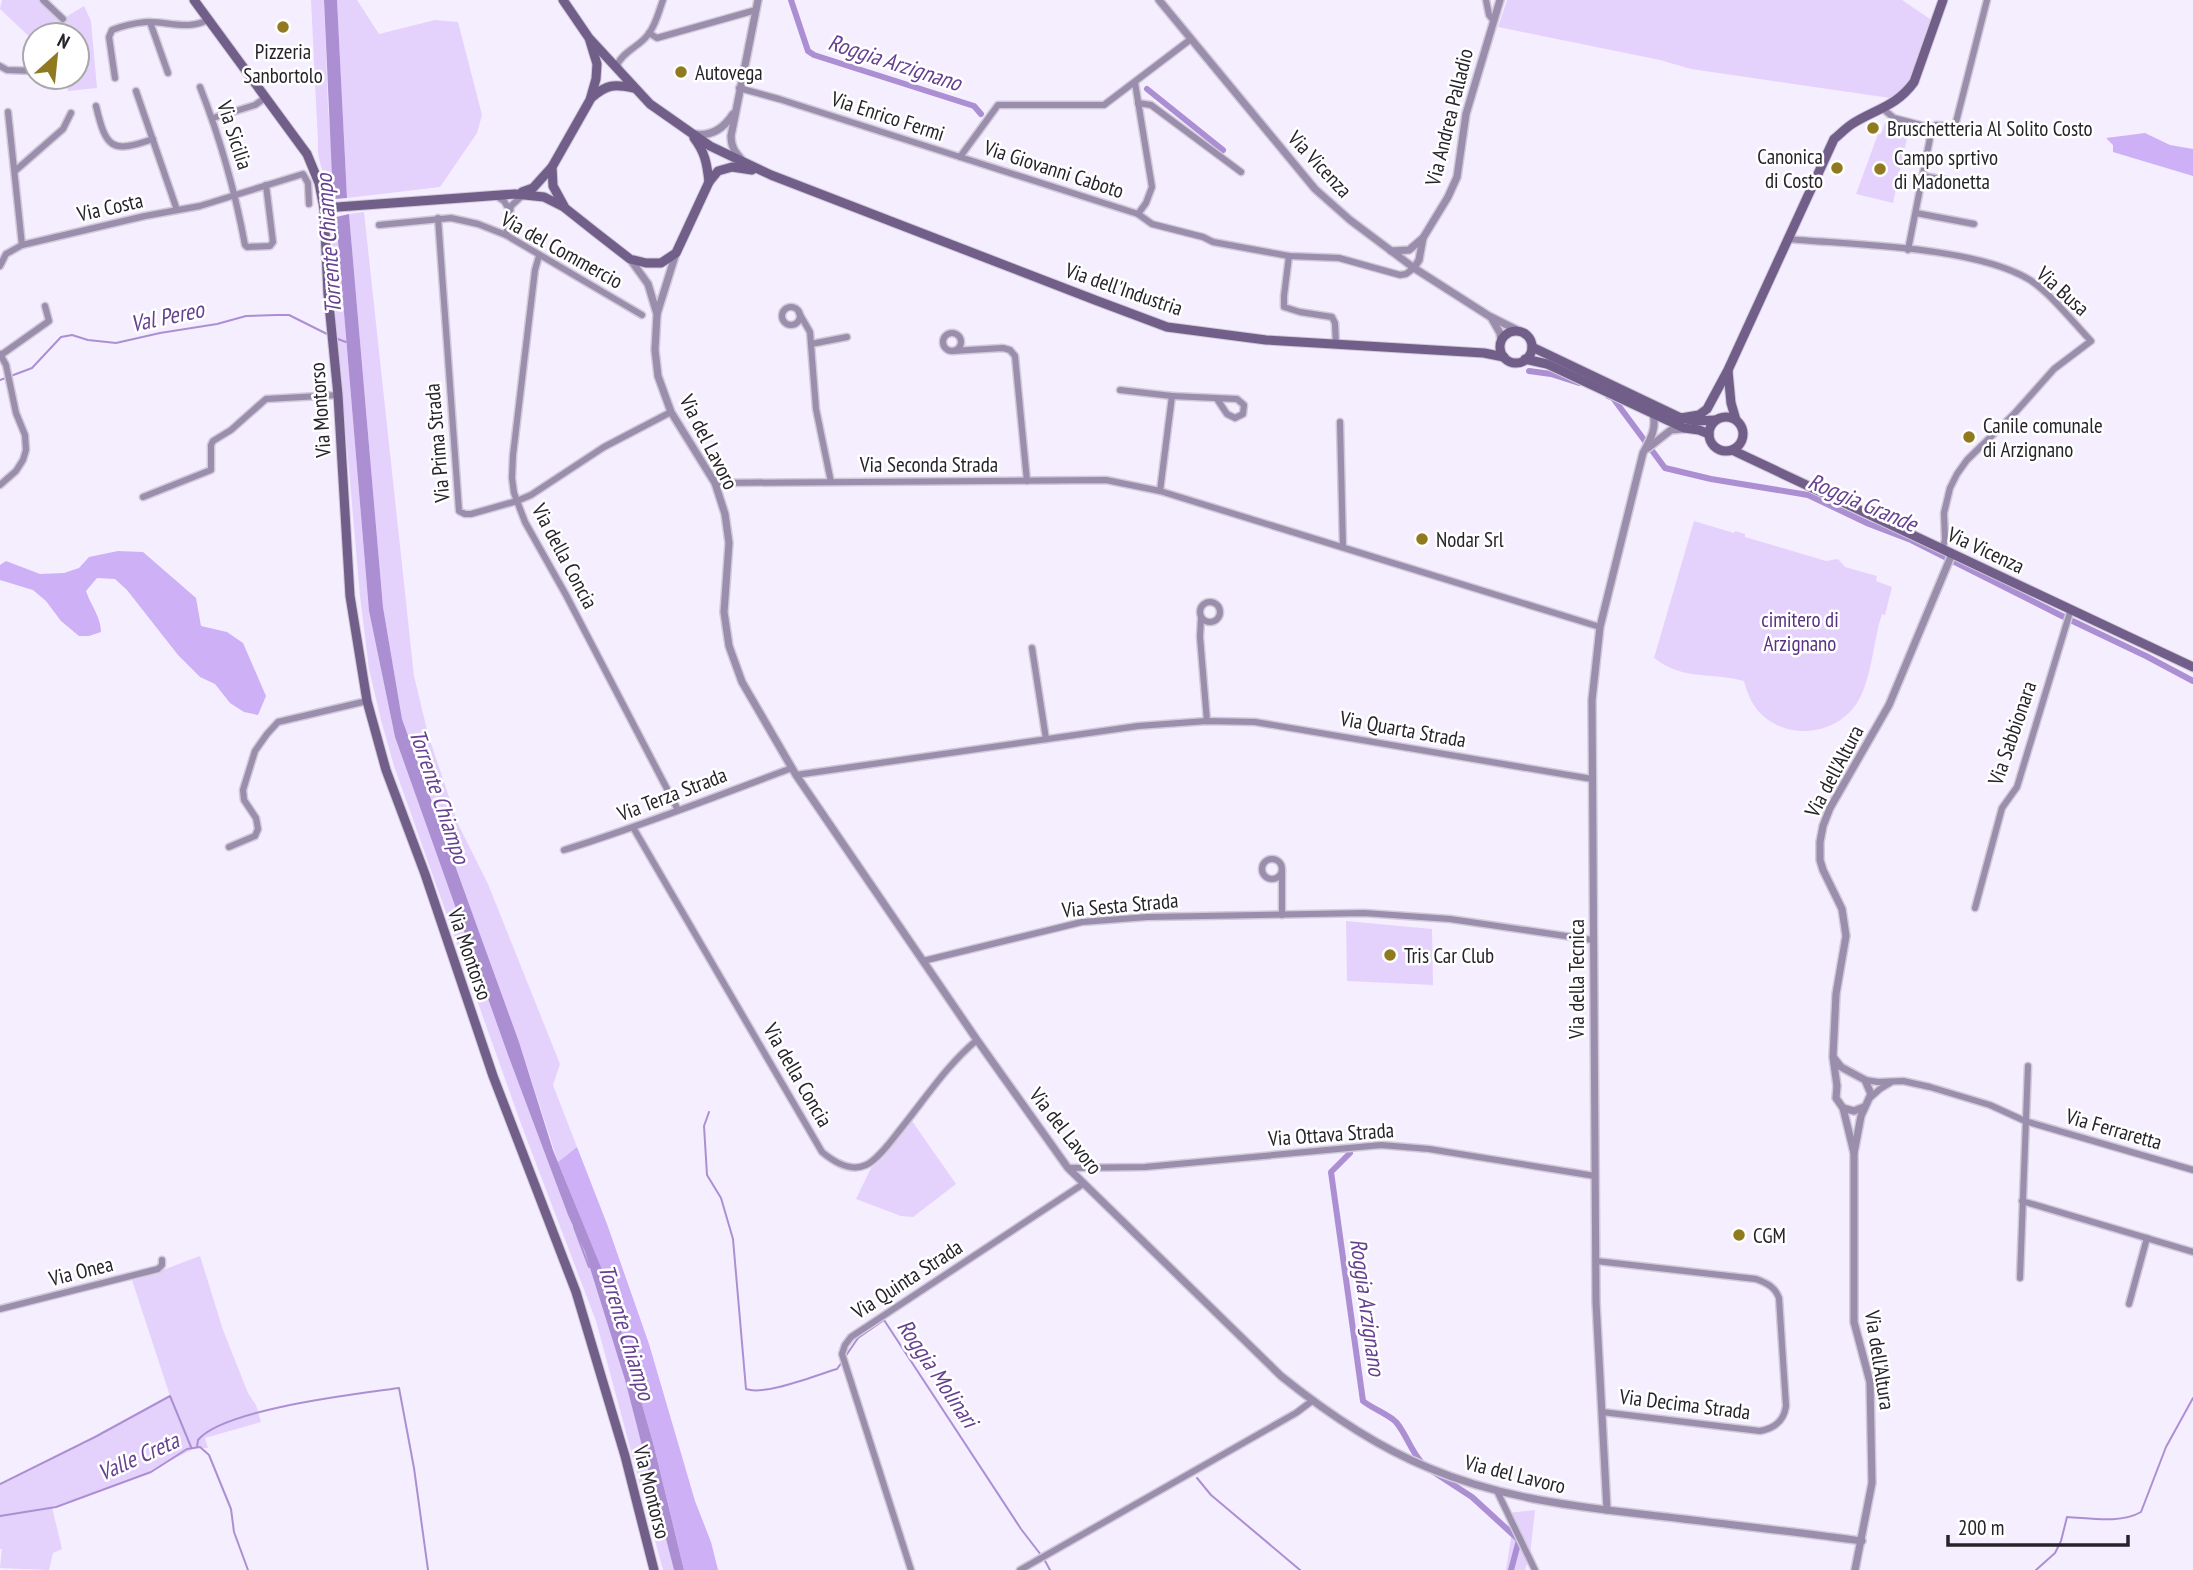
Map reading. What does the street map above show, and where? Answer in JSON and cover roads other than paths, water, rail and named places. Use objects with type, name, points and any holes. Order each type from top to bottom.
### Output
[{"type":"main road","name":"Via Montorso","points":[[194,0],[307,154],[319,183],[324,208],[350,596],[367,701],[386,770],[434,900],[493,1076],[576,1292],[608,1397],[654,1570]]},
{"type":"main road","name":"Via dell'Industria","points":[[563,0],[589,38],[634,88],[661,113],[710,146],[771,175],[1167,327],[1266,340],[1504,357]]},
{"type":"main road","points":[[1681,418],[1699,415],[1707,409],[1728,370],[1834,139],[1853,123],[1883,109],[1907,92],[1914,82],[1943,0]]},
{"type":"main road","name":"Via dell'Industria","points":[[521,194],[533,188],[552,167],[590,100],[597,64],[589,38]]},
{"type":"main road","points":[[590,100],[602,88],[617,84],[634,88]]},
{"type":"main road","name":"Via dell'Industria","points":[[690,133],[702,149],[707,162],[709,182]]},
{"type":"main road","points":[[552,167],[553,186],[565,208]]},
{"type":"main road","name":"Via dell'Industria","points":[[709,182],[718,171],[732,167],[771,175]]},
{"type":"main road","points":[[521,194],[544,197],[565,208],[630,259],[661,262],[676,253],[709,182]]},
{"type":"main road","name":"Via del Commercio","points":[[324,208],[521,194]]},
{"type":"main road","points":[[1484,354],[1500,343],[1508,332],[1518,331]]},
{"type":"main road","name":"Via Vicenza","points":[[1518,331],[1530,338],[1532,347],[1681,418],[1696,421],[1736,420],[1742,428],[1746,447],[1764,464]]},
{"type":"main road","points":[[1500,343],[1504,357]]},
{"type":"main road","points":[[1525,359],[1532,347]]},
{"type":"main road","name":"Via Vicenza","points":[[1504,357],[1514,363],[1525,359],[1547,363],[1684,428],[1699,430],[1709,435],[1716,448],[1732,450],[1764,464],[2193,667]]},
{"type":"main road","points":[[1709,435],[1712,424],[1725,409],[1728,370]]},
{"type":"main road","points":[[1728,370],[1731,404],[1736,420]]},
{"type":"main road","points":[[1732,450],[1739,446],[1743,439]]},
{"type":"street","points":[[43,0],[63,19]]},
{"type":"street","points":[[624,78],[617,65],[620,59],[649,33],[664,0]]},
{"type":"street","points":[[743,161],[731,144],[739,88],[758,0]]},
{"type":"street","name":"Via Vicenza","points":[[1159,0],[1315,189],[1350,220],[1414,268],[1489,316],[1518,331]]},
{"type":"street","points":[[1486,0],[1489,15],[1493,20]]},
{"type":"street","name":"Via Andrea Palladio","points":[[1423,238],[1457,177],[1466,114],[1500,0]]},
{"type":"street","points":[[1883,109],[1894,118],[1932,128],[1936,125],[1955,126],[1987,0]]},
{"type":"street","points":[[649,33],[657,38],[756,10]]},
{"type":"street","points":[[115,78],[109,37],[112,30],[149,22],[203,23],[209,19]]},
{"type":"street","points":[[149,22],[168,73]]},
{"type":"street","name":"Via Enrico Fermi","points":[[739,88],[960,157],[998,105],[1104,105],[1191,39]]},
{"type":"street","points":[[0,66],[7,70],[21,70]]},
{"type":"street","name":"Via Giovanni Caboto","points":[[1135,83],[1152,187],[1138,214]]},
{"type":"street","name":"Via Sicilia","points":[[200,87],[213,118],[235,194]]},
{"type":"street","points":[[136,91],[177,210]]},
{"type":"street","points":[[213,118],[255,105],[265,98]]},
{"type":"street","points":[[1138,103],[1152,105],[1241,172]]},
{"type":"street","points":[[96,106],[103,132],[112,145],[122,147],[153,139]]},
{"type":"street","points":[[690,133],[709,134],[718,130],[735,110]]},
{"type":"street","points":[[0,265],[6,254],[22,244],[8,112]]},
{"type":"street","points":[[15,171],[63,129],[71,113]]},
{"type":"street","points":[[1908,250],[1932,128]]},
{"type":"street","name":"Via Giovanni Caboto","points":[[960,157],[1138,214],[1152,224],[1213,242],[1289,257],[1339,258],[1400,275],[1414,268]]},
{"type":"street","name":"Via Costa","points":[[22,244],[200,206],[303,174],[308,183],[309,204]]},
{"type":"street","points":[[1923,176],[1981,186]]},
{"type":"street","points":[[235,194],[245,245],[270,246],[273,242],[266,185]]},
{"type":"street","points":[[506,235],[510,211],[521,194]]},
{"type":"street","points":[[495,195],[504,201],[510,211]]},
{"type":"street","points":[[1916,213],[1974,224]]},
{"type":"street","name":"Via del Commercio","points":[[379,225],[438,218],[478,224],[506,235],[642,315]]},
{"type":"street","name":"Via Prima Strada","points":[[438,218],[459,511],[471,514],[531,495],[604,447],[671,412]]},
{"type":"street","points":[[1404,261],[1409,250],[1423,238]]},
{"type":"street","points":[[1414,268],[1419,260],[1423,238]]},
{"type":"street","name":"Via Busa","points":[[1787,239],[1908,250],[2004,269],[2030,281],[2091,341],[2053,369],[1957,474],[1950,488],[1944,513],[1942,549]]},
{"type":"street","points":[[1390,251],[1409,250]]},
{"type":"street","name":"Via del Lavoro","points":[[676,253],[657,314],[655,350],[658,376],[671,412],[715,483],[725,514],[729,543],[724,612],[729,646],[742,682],[794,771],[922,961],[1068,1168],[1282,1376],[1312,1401],[1352,1428],[1428,1468],[1497,1491],[1559,1505],[1862,1541]]},
{"type":"street","name":"Via della Concia","points":[[539,256],[535,270],[513,455],[512,478],[517,501],[525,522],[678,810]]},
{"type":"street","points":[[1289,257],[1284,307],[1300,313],[1332,317],[1336,344]]},
{"type":"street","name":"Via del Lavoro","points":[[630,259],[648,284],[657,314]]},
{"type":"street","points":[[0,485],[16,471],[26,450],[6,365],[0,355],[49,321],[45,306]]},
{"type":"street","points":[[790,326],[798,322],[799,313],[792,307],[783,310],[782,319],[785,324],[790,326],[801,327],[810,332]]},
{"type":"street","name":"Via Seconda Strada","points":[[799,313],[810,332],[816,409],[831,482]]},
{"type":"street","points":[[1489,316],[1497,326],[1500,343]]},
{"type":"street","points":[[959,335],[961,344],[957,349],[952,351],[944,347],[943,338],[950,332],[959,335],[976,349]]},
{"type":"street","points":[[811,344],[847,337]]},
{"type":"street","name":"Via Seconda Strada","points":[[952,351],[1003,348],[1010,350],[1015,356],[1027,481]]},
{"type":"street","points":[[1120,390],[1217,399]]},
{"type":"street","points":[[143,497],[211,470],[213,441],[231,430],[266,399],[338,395]]},
{"type":"street","points":[[1160,491],[1172,396]]},
{"type":"street","name":"Via della Tecnica","points":[[1607,1510],[1596,1261],[1592,700],[1600,627],[1643,453],[1655,423],[1653,414]]},
{"type":"street","points":[[1340,422],[1343,547]]},
{"type":"street","points":[[1643,453],[1671,430],[1684,428]]},
{"type":"street","name":"Via Seconda Strada","points":[[715,483],[1106,480],[1160,491],[1600,627]]},
{"type":"street","name":"Via dell'Altura","points":[[1854,1153],[1843,1108],[1836,1098],[1833,1057],[1836,994],[1846,926],[1842,909],[1823,870],[1820,842],[1830,808],[1889,705],[1952,554]]},
{"type":"street","points":[[1200,637],[1220,614],[1214,603],[1208,602],[1200,611],[1200,637],[1207,722]]},
{"type":"street","name":"Via Sabbionara","points":[[1975,908],[2002,808],[2017,787],[2071,609]]},
{"type":"street","points":[[1201,618],[1206,622],[1213,622]]},
{"type":"street","points":[[1032,648],[1046,739]]},
{"type":"street","points":[[229,847],[255,836],[258,829],[256,818],[244,800],[243,790],[255,751],[278,722],[367,701]]},
{"type":"street","name":"Via Quarta Strada","points":[[794,771],[1138,726],[1255,722],[1592,779]]},
{"type":"street","name":"Via Terza Strada","points":[[564,850],[794,771]]},
{"type":"street","name":"Via della Concia","points":[[634,828],[822,1152],[834,1162],[855,1167],[867,1165],[891,1141],[960,1054],[977,1040]]},
{"type":"street","points":[[1282,888],[1262,871],[1267,860],[1279,861],[1282,871],[1282,888],[1282,915]]},
{"type":"street","points":[[1268,878],[1275,878],[1282,871]]},
{"type":"street","name":"Via Sesta Strada","points":[[922,961],[1082,922],[1147,917],[1364,913],[1450,919],[1594,940]]},
{"type":"street","points":[[1833,1057],[1842,1068],[1866,1080],[1871,1090],[1870,1098]]},
{"type":"street","points":[[2020,1278],[2028,1066]]},
{"type":"street","points":[[1837,1086],[1842,1079],[1854,1075]]},
{"type":"street","name":"Via Ferraretta","points":[[1866,1080],[1903,1081],[1940,1090],[1990,1105],[2025,1121],[2193,1170]]},
{"type":"street","points":[[1870,1098],[1891,1082]]},
{"type":"street","name":"Via dell'Altura","points":[[1855,1570],[1872,1483],[1872,1414],[1868,1373],[1854,1329],[1854,1153],[1861,1116],[1870,1098]]},
{"type":"street","points":[[1843,1108],[1854,1111],[1864,1107]]},
{"type":"street","name":"Via Ottava Strada","points":[[1068,1168],[1144,1167],[1381,1144],[1429,1149],[1595,1176]]},
{"type":"street","name":"Via Quinta Strada","points":[[911,1570],[842,1354],[845,1345],[851,1336],[1083,1184]]},
{"type":"street","points":[[2022,1201],[2193,1252]]},
{"type":"street","points":[[2129,1304],[2147,1238]]},
{"type":"street","name":"Via Onea","points":[[0,1309],[158,1269],[162,1265],[162,1259]]},
{"type":"street","name":"Via Decima Strada","points":[[1596,1261],[1766,1282],[1776,1290],[1779,1298],[1786,1406],[1785,1415],[1779,1422],[1770,1429],[1760,1431],[1602,1412]]},
{"type":"street","points":[[1020,1570],[1296,1413],[1312,1401]]},
{"type":"street","points":[[1497,1491],[1535,1570]]},
{"type":"waterway","name":"Roggia Arzignano","points":[[791,0],[808,51],[814,55],[974,106],[981,114]]},
{"type":"waterway","name":"Roggia Grande","points":[[1147,89],[1223,150]]},
{"type":"waterway","name":"Val Pereo","points":[[0,380],[32,368],[61,337],[72,335],[116,343],[246,316],[276,315],[289,315],[327,334]]},
{"type":"waterway","name":"Val Pereo","points":[[335,338],[346,342]]},
{"type":"waterway","name":"Roggia Grande","points":[[1529,371],[1551,374],[1579,383]]},
{"type":"waterway","name":"Roggia Grande","points":[[1608,396],[1613,398],[1665,468],[1711,479],[1808,495],[1869,524],[1911,540],[2193,681]]},
{"type":"waterway","name":"Roggia Molinari","points":[[709,1112],[704,1126],[707,1175],[721,1198],[733,1239],[746,1389],[765,1390],[791,1384],[837,1369],[842,1362]]},
{"type":"waterway","name":"Roggia Arzignano","points":[[1350,1153],[1331,1172],[1363,1401],[1396,1422],[1423,1464]]},
{"type":"waterway","name":"Torrente Chiampo","points":[[574,1227],[589,1267]]},
{"type":"waterway","name":"Roggia Molinari","points":[[845,1357],[858,1338],[884,1320],[1021,1529],[1041,1555]]},
{"type":"waterway","points":[[197,1447],[198,1440],[212,1429],[234,1420],[292,1405],[399,1388],[414,1468],[428,1570]]},
{"type":"waterway","points":[[0,1484],[170,1396],[191,1447]]},
{"type":"waterway","name":"Roggia Grande","points":[[2036,1570],[2055,1553],[2067,1517],[2114,1519],[2141,1512],[2166,1447],[2193,1398]]},
{"type":"waterway","name":"Valle Creta","points":[[0,1516],[56,1507],[151,1472],[187,1449],[200,1447],[209,1455],[231,1509],[234,1532],[248,1570]]},
{"type":"waterway","name":"Roggia Arzignano","points":[[1432,1471],[1472,1497],[1519,1540],[1511,1570]]},
{"type":"waterway","points":[[1197,1478],[1211,1495],[1300,1570]]},
{"type":"waterway","name":"Roggia Molinari","points":[[1044,1559],[1050,1570]]},
{"type":"place","name":"Pizzeria Sanbortolo","points":[[283,27]]},
{"type":"place","name":"Autovega","points":[[681,72]]},
{"type":"place","name":"Bruschetteria Al Solito Costo","points":[[1873,128]]},
{"type":"place","name":"Canonica di Costo","points":[[1837,168]]},
{"type":"place","name":"Campo sprtivo di Madonetta","points":[[1880,169]]},
{"type":"place","name":"Canile comunale di Arzignano","points":[[1969,437]]},
{"type":"place","name":"Nodar Srl","points":[[1422,539]]},
{"type":"place","name":"Tris Car Club","points":[[1390,955]]},
{"type":"place","name":"CGM","points":[[1739,1235]]},
{"type":"park label","name":"cimitero di Arzignano","points":[[1800,631]]}]
